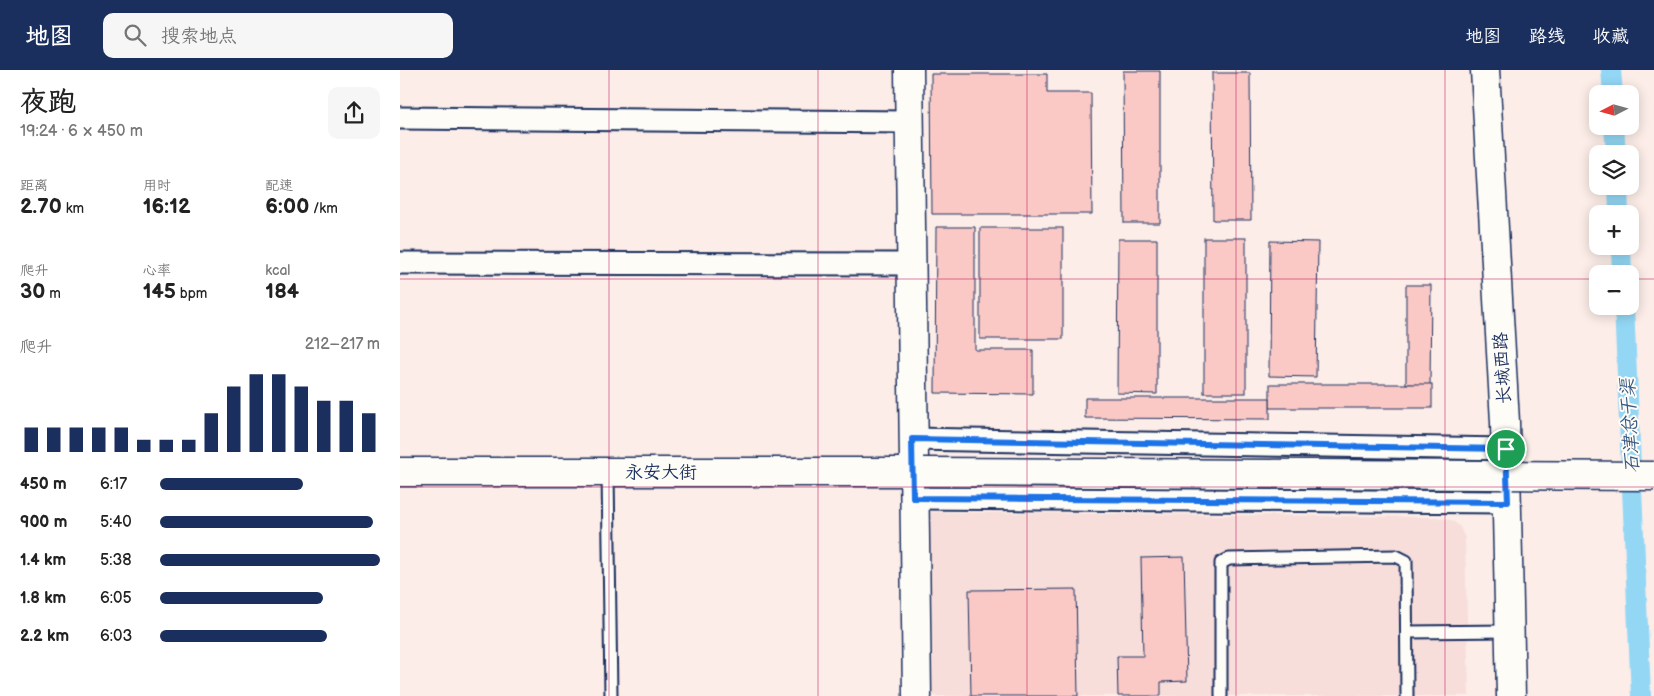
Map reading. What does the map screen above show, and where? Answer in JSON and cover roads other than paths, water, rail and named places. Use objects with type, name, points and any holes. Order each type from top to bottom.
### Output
[{"type":"street","points":[[910,70],[912,439],[916,480],[917,696]]},
{"type":"street","name":"长城西路","points":[[1485,70],[1506,449],[1511,696]]},
{"type":"street","points":[[400,118],[910,122]]},
{"type":"street","points":[[400,263],[911,264]]},
{"type":"street","points":[[912,439],[1506,449]]},
{"type":"street","name":"永安大街","points":[[400,472],[608,472],[916,480],[1654,476]]},
{"type":"street","points":[[916,480],[1508,502]]},
{"type":"lane","points":[[608,472],[611,696]]},
{"type":"lane","points":[[1221,696],[1221,564],[1229,558],[1396,556],[1406,561],[1407,696]]},
{"type":"lane","points":[[1406,632],[1510,631]]},
{"type":"waterway","name":"石津总干渠","points":[[1611,70],[1612,85]]},
{"type":"waterway","name":"石津总干渠","points":[[1615,135],[1615,145]]},
{"type":"waterway","name":"石津总干渠","points":[[1618,195],[1619,205]]},
{"type":"waterway","name":"石津总干渠","points":[[1621,255],[1622,265]]},
{"type":"waterway","name":"石津总干渠","points":[[1624,315],[1641,696]]}]
